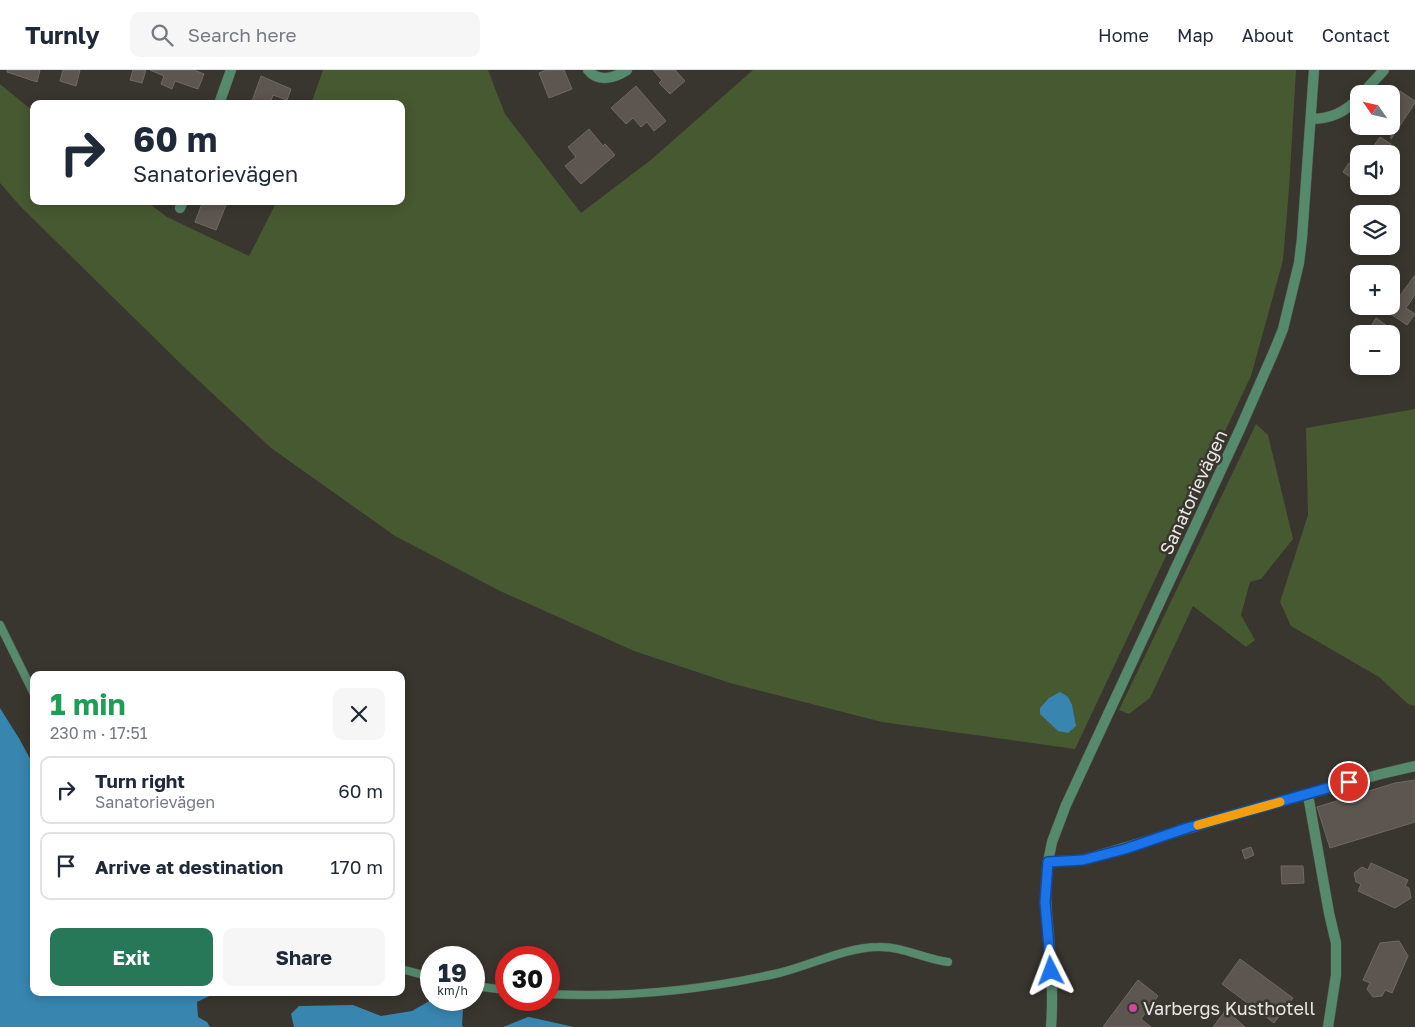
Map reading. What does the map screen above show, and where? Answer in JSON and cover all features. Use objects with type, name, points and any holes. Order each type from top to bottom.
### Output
[{"type":"street","points":[[220,100],[231,70]]},
{"type":"street","points":[[588,70],[592,75],[609,78],[619,76],[627,70]]},
{"type":"street","name":"Sanatorievägen","points":[[1051,1027],[1051,954],[1045,902],[1048,862],[1052,842],[1066,805],[1240,429],[1282,329],[1299,263],[1314,70]]},
{"type":"street","points":[[1370,85],[1384,70]]},
{"type":"street","points":[[1311,119],[1333,117],[1350,106]]},
{"type":"street","points":[[0,625],[30,686]]},
{"type":"street","points":[[1048,862],[1083,860],[1349,782],[1415,766]]},
{"type":"street","points":[[1308,795],[1336,943],[1336,974],[1328,1027]]},
{"type":"street","points":[[560,994],[609,995],[684,990],[777,973],[832,956],[876,946],[891,947],[948,962]]},
{"type":"street","points":[[405,971],[420,974]]},
{"type":"green space","points":[[323,70],[488,70],[505,114],[581,213],[652,159],[753,70],[1296,70],[1283,260],[1251,376],[1075,749],[882,722],[730,683],[634,651],[498,590],[395,536],[271,448],[184,367],[21,207],[0,183],[0,84],[30,109],[30,205],[151,205],[167,217],[249,256],[275,205],[405,205],[405,100],[312,100]]},
{"type":"green space","points":[[1415,409],[1415,706],[1408,704],[1379,677],[1291,626],[1280,602],[1308,515],[1306,428]]},
{"type":"green space","points":[[1256,424],[1268,435],[1293,539],[1261,579],[1250,582],[1241,615],[1255,640],[1246,647],[1193,606],[1150,698],[1129,714],[1119,710]]},
{"type":"water","points":[[1060,692],[1068,697],[1072,705],[1076,726],[1068,733],[1058,731],[1040,714],[1040,708],[1049,698]]},
{"type":"water","points":[[0,708],[30,759],[30,996],[210,996],[197,1002],[198,1017],[207,1022],[210,1027],[0,1027]]},
{"type":"water","points":[[353,1005],[381,1016],[412,1011],[420,1006],[420,1011],[463,1011],[462,1026],[464,1027],[294,1027],[291,1014],[299,1006]]},
{"type":"water","points":[[529,1017],[574,1027],[503,1027]]},
{"type":"building","points":[[7,70],[40,70],[37,82],[7,72]]},
{"type":"building","points":[[63,70],[80,70],[76,86],[60,81]]},
{"type":"building","points":[[133,70],[146,70],[142,83],[130,80]]},
{"type":"building","points":[[150,70],[194,70],[204,74],[198,89],[175,81],[172,89],[161,84],[164,76]]},
{"type":"building","points":[[546,70],[564,70],[572,89],[549,98],[539,73]]},
{"type":"building","points":[[653,70],[675,70],[685,81],[670,94],[659,83],[662,80]]},
{"type":"building","points":[[261,76],[291,89],[287,100],[273,95],[271,100],[252,100]]},
{"type":"building","points":[[636,86],[666,121],[654,131],[647,122],[641,127],[633,118],[626,124],[611,108]]},
{"type":"building","points":[[1400,91],[1415,101],[1400,126]]},
{"type":"building","points":[[589,129],[603,146],[605,144],[615,155],[581,184],[565,166],[576,157],[568,147]]},
{"type":"building","points":[[1380,137],[1391,144],[1390,145],[1374,145]]},
{"type":"building","points":[[1349,163],[1350,164],[1350,177],[1343,172]]},
{"type":"building","points":[[201,205],[226,205],[216,230],[195,222]]},
{"type":"building","points":[[1415,275],[1415,295],[1406,308],[1415,314],[1407,325],[1392,315],[1400,315],[1400,296]]},
{"type":"building","points":[[1376,318],[1386,325],[1372,325]]},
{"type":"building","points":[[1415,780],[1415,822],[1330,848],[1317,807],[1395,783]]},
{"type":"building","points":[[1251,847],[1254,855],[1245,859],[1242,850]]},
{"type":"building","points":[[1371,863],[1408,880],[1405,886],[1409,888],[1411,898],[1395,908],[1358,891],[1361,884],[1356,882],[1354,873],[1362,867],[1368,870]]},
{"type":"building","points":[[1281,866],[1303,866],[1304,883],[1282,884]]},
{"type":"building","points":[[1399,941],[1408,956],[1392,993],[1385,990],[1382,996],[1373,997],[1367,989],[1370,983],[1363,980],[1380,943]]},
{"type":"building","points":[[1240,959],[1293,998],[1274,1023],[1222,984]]},
{"type":"building","name":"Varbergs Kusthotell","points":[[1138,980],[1158,996],[1141,1019],[1151,1027],[1103,1027]]},
{"type":"building","points":[[1226,1010],[1245,1027],[1213,1027]]},
{"type":"slow traffic","points":[[1198,825],[1280,802]]},
{"type":"place","name":"Varbergs Kusthotell","points":[[1133,1008]]},
{"type":"route","points":[[1051,971],[1045,902],[1048,862],[1083,860],[1125,849],[1187,828],[1349,782]]}]
